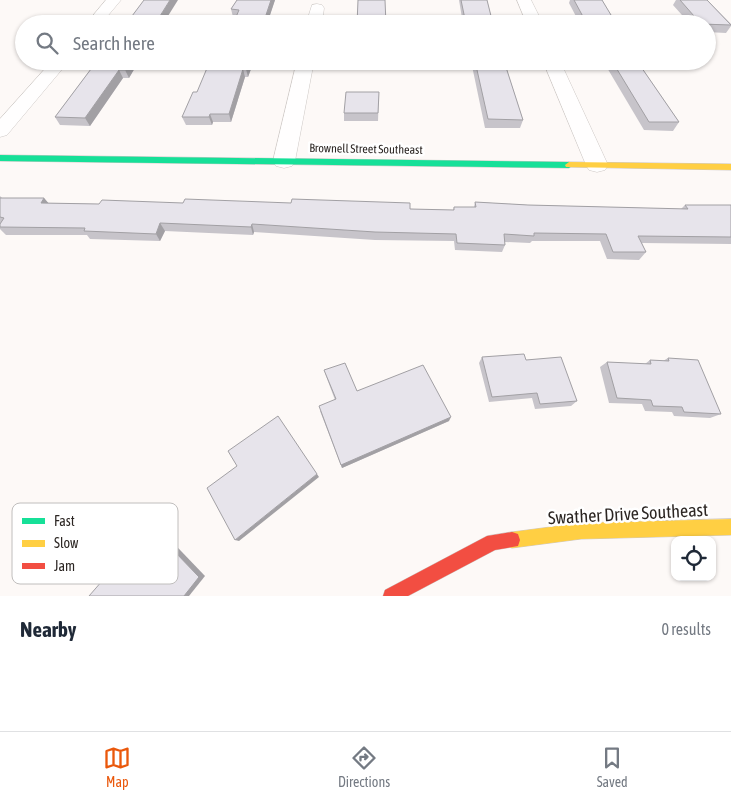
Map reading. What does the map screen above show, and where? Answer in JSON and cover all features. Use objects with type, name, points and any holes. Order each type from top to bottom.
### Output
[{"type":"street","points":[[101,15],[114,0]]},
{"type":"street","points":[[524,0],[531,15]]},
{"type":"street","points":[[316,15],[317,8]]},
{"type":"street","points":[[0,131],[53,70]]},
{"type":"street","points":[[284,162],[304,70]]},
{"type":"street","points":[[555,70],[597,165]]},
{"type":"street","name":"Brownell Street Southeast","points":[[0,158],[731,167]]},
{"type":"street","name":"Swather Drive Southeast","points":[[391,596],[493,542],[581,530],[731,527]]},
{"type":"building","points":[[144,0],[170,0],[161,15],[133,15]]},
{"type":"building","points":[[237,0],[271,0],[266,15],[237,15],[239,10],[231,9]]},
{"type":"building","points":[[358,0],[385,0],[386,15],[357,15]]},
{"type":"building","points":[[461,0],[487,0],[491,15],[464,15]]},
{"type":"building","points":[[574,0],[602,0],[611,15],[582,15]]},
{"type":"building","points":[[680,0],[707,0],[731,25],[716,24],[716,15],[693,15]]},
{"type":"building","points":[[90,70],[119,70],[85,118],[55,117]]},
{"type":"building","points":[[206,70],[243,70],[229,114],[210,114],[209,117],[182,117],[193,92],[197,92]]},
{"type":"building","points":[[477,70],[507,70],[523,120],[488,119]]},
{"type":"building","points":[[617,70],[643,70],[679,122],[649,122]]},
{"type":"building","points":[[346,92],[379,92],[378,113],[344,113]]},
{"type":"building","points":[[0,198],[44,198],[41,203],[99,204],[102,200],[183,203],[185,199],[291,203],[292,199],[410,203],[410,209],[454,210],[454,207],[476,207],[475,202],[688,209],[685,205],[731,205],[731,237],[638,236],[646,252],[613,252],[606,234],[534,233],[534,236],[504,234],[505,245],[457,243],[456,234],[375,232],[252,224],[251,227],[160,223],[156,234],[84,231],[85,228],[0,227],[4,218],[0,217]]},
{"type":"building","points":[[524,354],[526,360],[561,357],[577,401],[540,404],[537,393],[492,397],[482,357]]},
{"type":"building","points":[[668,358],[698,360],[721,414],[684,412],[682,407],[653,406],[651,400],[617,398],[607,362],[651,364],[650,360],[669,361]]},
{"type":"building","points":[[345,363],[357,391],[423,365],[451,417],[341,465],[319,406],[336,399],[324,370]]},
{"type":"building","points":[[278,416],[317,474],[235,540],[207,488],[237,466],[228,451]]},
{"type":"building","points":[[178,555],[199,577],[184,596],[89,596],[99,584],[178,584]]},
{"type":"traffic: fast","points":[[0,158],[569,165]]},
{"type":"traffic: slow","points":[[569,165],[731,167]]},
{"type":"traffic: slow","points":[[512,540],[581,531],[731,527]]},
{"type":"traffic: jam","points":[[391,596],[493,542],[512,540]]}]
